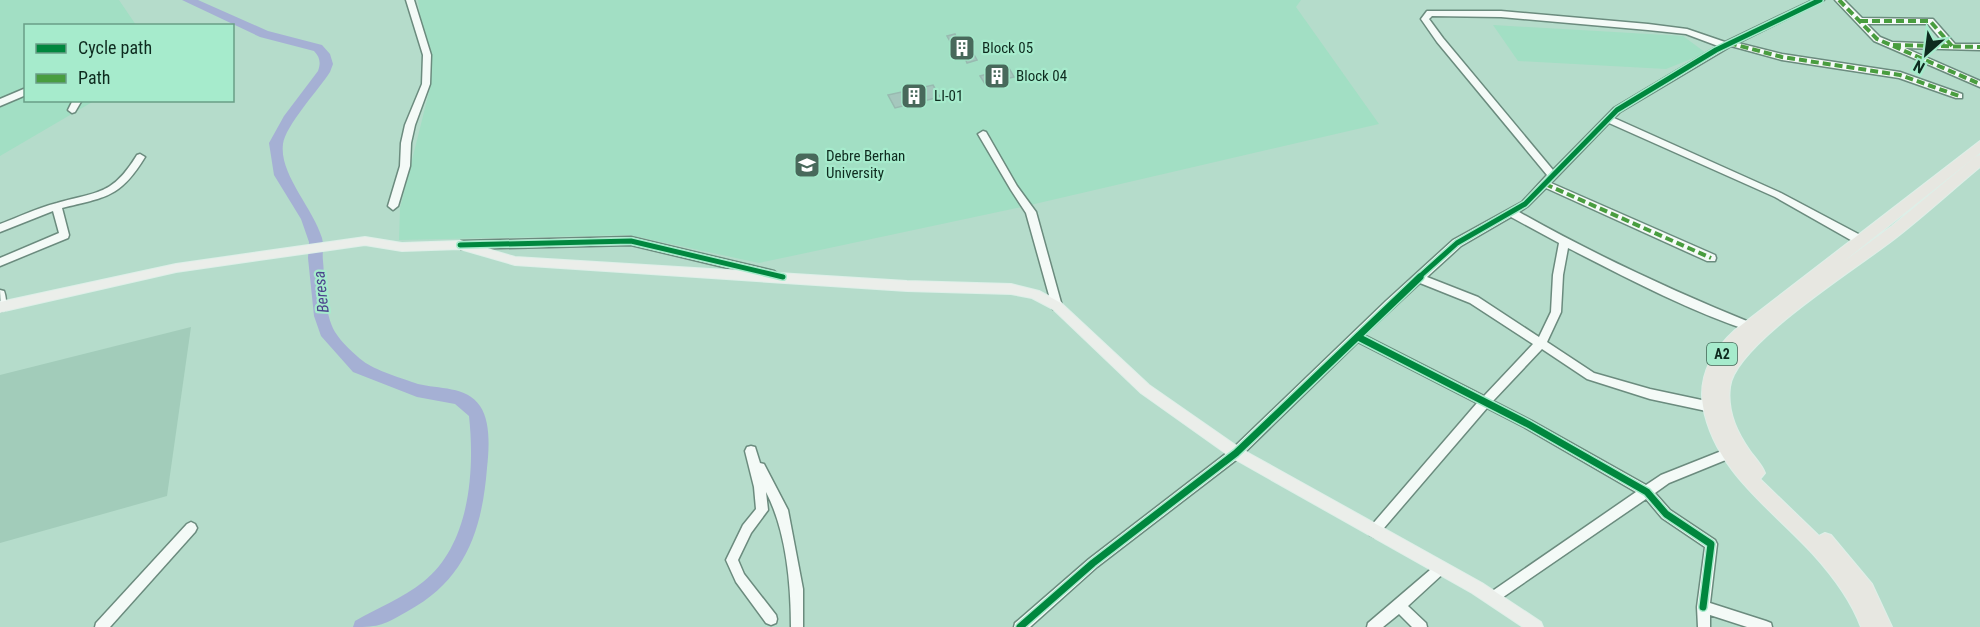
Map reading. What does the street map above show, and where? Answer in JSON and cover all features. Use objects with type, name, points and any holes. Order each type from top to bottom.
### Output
[{"type":"highway","name":"A2","points":[[1883,627],[1866,590],[1849,567],[1749,464],[1730,432],[1722,398],[1725,374],[1732,360],[1980,146]]},
{"type":"highway","name":"A2","points":[[1870,627],[1862,605],[1818,547],[1754,484],[1729,453],[1714,421],[1711,407],[1711,375],[1716,363],[1729,346],[1750,327],[1860,240],[1881,233],[1980,160]]},
{"type":"main road","points":[[0,307],[176,268],[365,241],[402,247],[460,245],[515,261],[907,286],[1011,289],[1035,294],[1057,306],[1145,389],[1236,453],[1441,568],[1536,627]]},
{"type":"street","points":[[393,206],[405,166],[410,125],[426,84],[427,55],[410,0]]},
{"type":"street","points":[[1020,627],[1094,563],[1236,453],[1457,243],[1525,204],[1617,110],[1727,44],[1820,0]]},
{"type":"street","points":[[1839,0],[1877,39],[1980,84]]},
{"type":"street","points":[[1711,258],[1549,180],[1425,19],[1430,14],[1448,12],[1501,14],[1687,32],[1782,57],[1900,75],[1959,96]]},
{"type":"street","points":[[1860,21],[1930,21],[1952,46]]},
{"type":"street","points":[[1889,45],[1980,47]]},
{"type":"street","points":[[0,103],[24,92]]},
{"type":"street","points":[[72,110],[77,102]]},
{"type":"street","points":[[1608,119],[1778,195],[1860,240]]},
{"type":"street","points":[[983,134],[1014,188],[1031,212],[1057,306]]},
{"type":"street","points":[[0,228],[57,206],[105,194],[115,188],[131,172],[140,157]]},
{"type":"street","points":[[0,262],[64,234],[57,206]]},
{"type":"street","points":[[1512,212],[1564,242],[1699,306],[1750,327]]},
{"type":"street","points":[[460,245],[631,241],[783,278]]},
{"type":"street","points":[[1374,531],[1485,402],[1542,342],[1556,312],[1558,275],[1564,242]]},
{"type":"street","points":[[1419,278],[1474,300],[1542,342],[1574,366],[1611,383],[1711,407]]},
{"type":"street","points":[[0,294],[0,307]]},
{"type":"street","points":[[1358,337],[1485,402],[1647,492],[1666,514],[1711,544],[1703,607],[1704,627]]},
{"type":"street","points":[[771,619],[740,579],[732,560],[747,529],[762,510],[760,487],[751,451],[782,510],[797,589],[797,627]]},
{"type":"street","points":[[1492,598],[1665,479],[1729,453]]},
{"type":"street","points":[[101,627],[191,528]]},
{"type":"street","points":[[1373,627],[1441,568]]},
{"type":"street","points":[[1399,606],[1421,627]]},
{"type":"street","points":[[1703,607],[1766,627]]},
{"type":"shaded area","points":[[0,0],[119,0],[135,24],[24,24],[24,102],[92,102],[0,156]]},
{"type":"shaded area","name":"Debre Berhan University","points":[[418,0],[1301,0],[1296,7],[1379,124],[1026,206],[759,263],[629,235],[399,240],[400,208],[430,88]]},
{"type":"shaded area","points":[[1493,25],[1683,36],[1706,53],[1666,69],[1518,61]]},
{"type":"shaded area","points":[[191,327],[167,496],[0,543],[0,375]]},
{"type":"building","name":"Block 05","points":[[955,34],[957,39],[964,37],[977,60],[967,63],[965,58],[960,59],[947,36]]},
{"type":"building","name":"Block 04","points":[[1009,68],[1014,77],[985,84],[980,76]]},
{"type":"building","name":"LI-01","points":[[933,85],[940,97],[895,108],[888,95]]},
{"type":"waterway","name":"Beresa","points":[[188,0],[264,34],[318,48],[324,54],[327,64],[324,72],[289,119],[276,143],[281,175],[308,218],[316,242],[315,258],[322,316],[329,336],[359,367],[417,390],[459,398],[474,409],[477,416],[480,459],[477,484],[473,508],[457,554],[445,573],[430,588],[362,627]]},
{"type":"marked path","points":[[1839,0],[1877,39],[1980,84]]},
{"type":"marked path","points":[[1860,21],[1930,21],[1952,46]]},
{"type":"marked path","points":[[1729,43],[1782,57],[1900,75],[1959,96]]},
{"type":"marked path","points":[[1893,45],[1980,47]]},
{"type":"marked path","points":[[1545,184],[1711,258]]},
{"type":"cycle path","points":[[1020,627],[1093,563],[1236,453],[1390,304],[1457,243],[1525,204],[1617,110],[1716,50],[1820,0]]},
{"type":"cycle path","points":[[460,245],[631,241],[783,277]]},
{"type":"cycle path","points":[[1358,337],[1528,424],[1647,492],[1666,514],[1711,544],[1703,607]]},
{"type":"place","name":"Block 05","points":[[962,48]]},
{"type":"place","name":"Block 04","points":[[997,76]]},
{"type":"place","name":"LI-01","points":[[914,96]]},
{"type":"place","name":"Debre Berhan University","points":[[807,165]]}]
